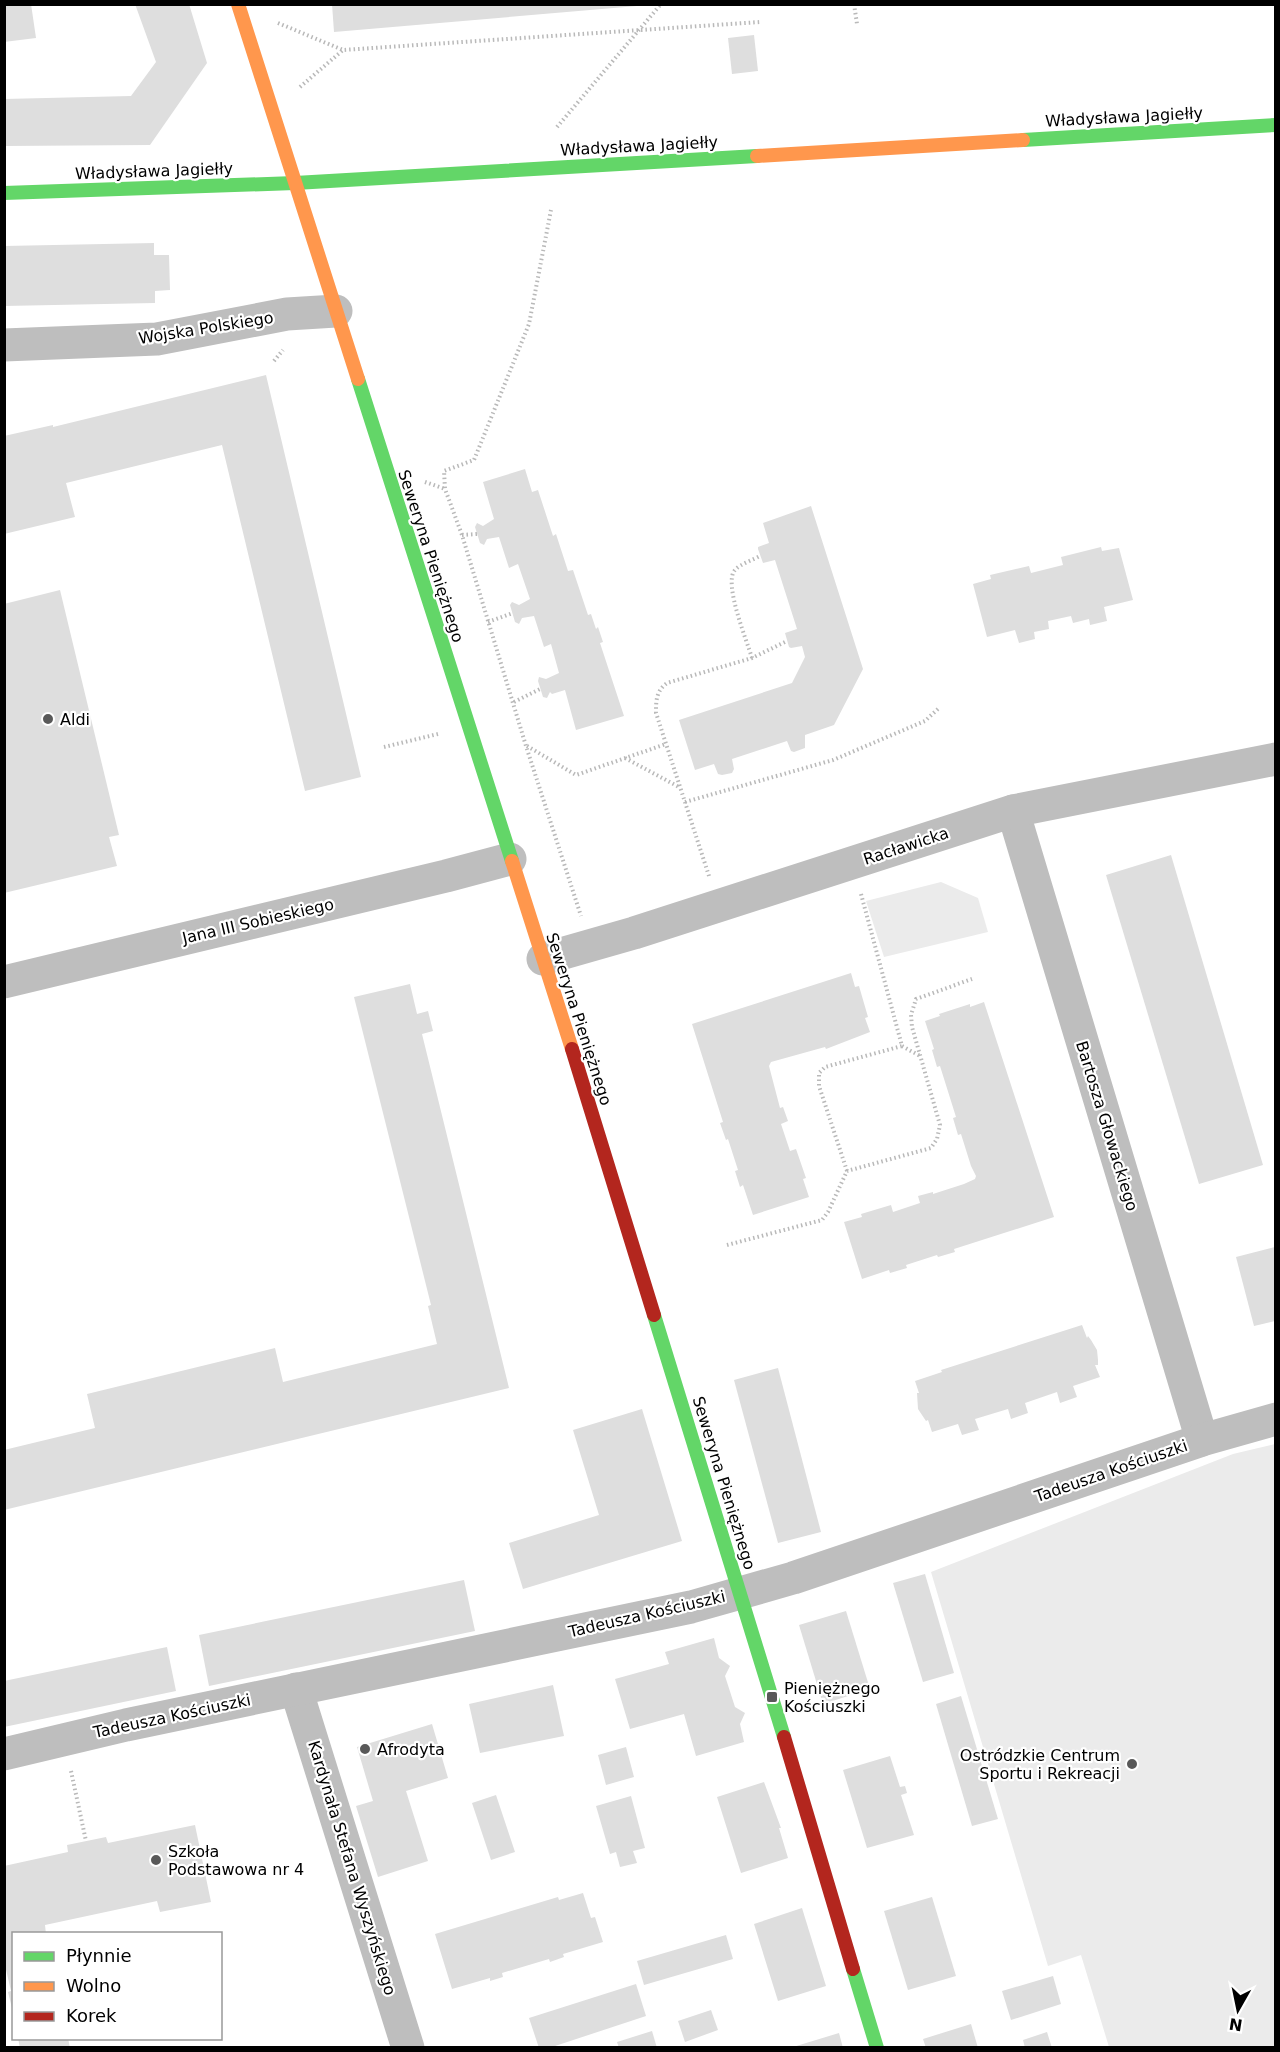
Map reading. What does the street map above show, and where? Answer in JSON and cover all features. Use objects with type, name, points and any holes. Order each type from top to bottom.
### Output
[{"type":"street","name":"Seweryna Pieniężnego","points":[[238,4],[543,959],[740,1592],[877,2048]]},
{"type":"street","name":"Władysława Jagiełły","points":[[4,193],[296,183],[1275,125]]},
{"type":"street","name":"Wojska Polskiego","points":[[4,345],[157,339],[287,315],[336,311]]},
{"type":"street","name":"Racławicka","points":[[543,959],[634,933],[1013,811],[1275,759]]},
{"type":"street","name":"Bartosza Głowackiego","points":[[1013,811],[1202,1440]]},
{"type":"street","name":"Jana III Sobieskiego","points":[[4,981],[510,859]]},
{"type":"street","name":"Tadeusza Kościuszki","points":[[4,1754],[126,1725],[691,1607],[793,1578],[1202,1440],[1275,1419]]},
{"type":"street","name":"Kardynała Stefana Wyszyńskiego","points":[[296,1689],[408,2048]]},
{"type":"path","points":[[656,4],[656,10]]},
{"type":"path","points":[[557,126],[661,4]]},
{"type":"path","points":[[854,4],[857,24]]},
{"type":"path","points":[[275,22],[343,50],[760,22]]},
{"type":"path","points":[[299,88],[343,50]]},
{"type":"path","points":[[551,210],[529,324],[474,460],[444,471],[445,489],[462,535],[526,746],[582,917]]},
{"type":"path","points":[[274,362],[286,346]]},
{"type":"path","points":[[462,535],[477,534]]},
{"type":"path","points":[[752,658],[732,592],[731,578],[735,570],[760,556]]},
{"type":"path","points":[[488,622],[513,613]]},
{"type":"path","points":[[711,908],[714,890],[656,713],[656,701],[660,689],[667,683],[752,658],[787,641]]},
{"type":"path","points":[[514,702],[540,689]]},
{"type":"path","points":[[685,802],[833,760],[925,722],[940,707]]},
{"type":"path","points":[[384,747],[441,733]]},
{"type":"path","points":[[526,746],[576,775],[666,744]]},
{"type":"path","points":[[625,758],[680,787]]},
{"type":"path","points":[[860,891],[902,1046],[920,1057]]},
{"type":"path","points":[[847,1171],[931,1148],[937,1139],[940,1125],[912,1027],[911,1015],[916,999],[972,979]]},
{"type":"path","points":[[727,1245],[822,1220],[847,1171],[819,1086],[819,1073],[825,1067],[902,1046]]},
{"type":"path","points":[[70,1764],[86,1841]]},
{"type":"shaded area","points":[[941,882],[978,898],[988,932],[884,957],[866,901]]},
{"type":"shaded area","name":"Ostródzkie Centrum Sportu i Rekreacji","points":[[1275,1444],[1275,2047],[1109,2047],[1081,1955],[1048,1966],[931,1572],[1233,1454]]},
{"type":"building","points":[[4,4],[31,4],[36,38],[4,42]]},
{"type":"building","points":[[135,4],[189,4],[207,63],[150,145],[4,146],[4,99],[131,96],[156,62]]},
{"type":"building","points":[[332,4],[637,4],[637,6],[334,32]]},
{"type":"building","points":[[754,35],[758,71],[732,74],[728,38]]},
{"type":"building","points":[[154,243],[154,255],[169,255],[170,290],[155,291],[155,303],[4,306],[4,246]]},
{"type":"building","points":[[266,375],[361,777],[305,791],[222,445],[66,483],[75,517],[4,534],[4,436],[53,425],[53,427]]},
{"type":"building","points":[[525,469],[532,492],[538,490],[553,536],[556,534],[568,571],[573,570],[588,615],[591,614],[596,629],[598,627],[603,642],[600,643],[624,716],[576,730],[565,690],[552,694],[550,692],[547,698],[543,697],[539,677],[546,679],[559,673],[551,644],[544,647],[534,616],[522,618],[519,624],[515,622],[510,605],[512,602],[519,605],[530,599],[518,564],[509,568],[499,537],[487,539],[484,545],[480,543],[475,527],[477,523],[483,526],[494,519],[483,482]]},
{"type":"building","points":[[811,506],[863,669],[834,725],[805,735],[805,748],[791,751],[787,741],[732,759],[734,769],[732,773],[718,774],[714,764],[695,770],[679,720],[792,683],[805,657],[802,646],[789,647],[785,633],[797,629],[775,560],[763,563],[758,547],[769,543],[763,523]]},
{"type":"building","points":[[1101,547],[1102,551],[1119,548],[1133,600],[1104,607],[1107,621],[1090,625],[1089,619],[1073,623],[1071,616],[1048,621],[1049,629],[1034,632],[1035,639],[1019,643],[1015,630],[987,637],[973,584],[991,579],[990,575],[1029,566],[1031,573],[1063,565],[1061,557]]},
{"type":"building","name":"Aldi","points":[[60,590],[119,835],[109,837],[117,866],[4,893],[4,604]]},
{"type":"building","points":[[1171,855],[1263,1165],[1199,1184],[1106,875]]},
{"type":"building","points":[[851,973],[855,987],[859,986],[870,1032],[826,1049],[825,1047],[771,1062],[769,1066],[780,1108],[783,1107],[788,1121],[781,1124],[790,1151],[796,1149],[806,1178],[803,1179],[809,1197],[753,1215],[743,1185],[740,1187],[735,1171],[738,1170],[720,1123],[723,1122],[692,1024]]},
{"type":"building","points":[[410,984],[417,1014],[428,1011],[433,1031],[422,1034],[509,1388],[4,1510],[4,1450],[95,1428],[87,1394],[275,1348],[283,1382],[437,1344],[428,1306],[431,1305],[354,997]]},
{"type":"building","points":[[984,1002],[1054,1217],[954,1249],[955,1252],[906,1265],[907,1268],[890,1273],[889,1270],[862,1279],[844,1222],[891,1205],[893,1212],[920,1203],[918,1196],[933,1192],[933,1194],[975,1179],[976,1176],[961,1134],[958,1135],[953,1118],[956,1117],[940,1066],[937,1067],[925,1021],[970,1004],[970,1007]]},
{"type":"building","points":[[1275,1247],[1275,1321],[1254,1326],[1236,1257]]},
{"type":"building","points":[[1082,1325],[1087,1338],[1088,1336],[1097,1350],[1098,1365],[1095,1365],[1100,1377],[1073,1386],[1077,1397],[1060,1403],[1057,1392],[1025,1403],[1028,1413],[1011,1419],[1008,1409],[975,1419],[979,1430],[962,1435],[958,1424],[932,1432],[928,1420],[926,1421],[918,1409],[917,1393],[919,1393],[915,1381],[942,1372],[941,1370]]},
{"type":"building","points":[[778,1368],[821,1532],[778,1543],[734,1380]]},
{"type":"building","points":[[642,1409],[682,1541],[523,1589],[509,1543],[599,1515],[573,1430]]},
{"type":"building","points":[[925,1574],[954,1673],[923,1682],[893,1583]]},
{"type":"building","points":[[464,1580],[475,1631],[209,1686],[199,1635]]},
{"type":"building","points":[[846,1611],[870,1689],[823,1704],[799,1625]]},
{"type":"building","points":[[714,1638],[719,1658],[730,1666],[725,1676],[735,1707],[745,1713],[740,1724],[744,1742],[696,1756],[684,1714],[630,1729],[615,1679],[669,1664],[665,1652]]},
{"type":"building","points":[[167,1647],[176,1691],[4,1727],[4,1681]]},
{"type":"building","points":[[553,1685],[564,1736],[480,1753],[469,1704]]},
{"type":"building","points":[[961,1696],[998,1819],[972,1826],[936,1704]]},
{"type":"building","points":[[432,1724],[448,1778],[406,1791],[428,1861],[378,1877],[356,1806],[373,1801],[357,1747]]},
{"type":"building","points":[[626,1747],[634,1777],[606,1785],[598,1755]]},
{"type":"building","points":[[890,1756],[900,1787],[905,1786],[907,1793],[901,1795],[914,1835],[867,1848],[843,1770]]},
{"type":"building","points":[[764,1782],[781,1828],[779,1828],[788,1858],[741,1873],[717,1797]]},
{"type":"building","points":[[496,1795],[515,1852],[491,1860],[472,1803]]},
{"type":"building","points":[[631,1796],[645,1848],[633,1851],[637,1863],[620,1867],[616,1852],[610,1854],[596,1806]]},
{"type":"building","points":[[195,1825],[211,1902],[160,1912],[157,1901],[45,1925],[46,1932],[12,1932],[12,2008],[8,1992],[11,1991],[4,1961],[4,1866],[68,1852],[67,1845],[106,1837],[108,1843]]},
{"type":"building","points":[[583,1893],[591,1918],[595,1917],[603,1942],[563,1954],[564,1957],[550,1962],[549,1959],[502,1973],[503,1977],[490,1981],[490,1978],[452,1989],[435,1934],[558,1897],[559,1900]]},
{"type":"building","points":[[932,1897],[956,1976],[908,1990],[884,1911]]},
{"type":"building","points":[[802,1908],[826,1986],[778,2001],[754,1924]]},
{"type":"building","points":[[726,1935],[733,1959],[644,1985],[637,1961]]},
{"type":"building","points":[[1053,1976],[1061,2004],[1011,2020],[1002,1991]]},
{"type":"building","points":[[636,1984],[646,2016],[549,2048],[539,2048],[529,2018]]},
{"type":"building","points":[[711,2010],[718,2030],[685,2042],[678,2021]]},
{"type":"building","points":[[971,2024],[978,2048],[926,2048],[923,2039]]},
{"type":"building","points":[[652,2031],[657,2048],[619,2048],[617,2042]]},
{"type":"building","points":[[1047,2032],[1052,2048],[1025,2048],[1023,2040]]},
{"type":"building","points":[[839,2033],[843,2048],[793,2048],[793,2047]]},
{"type":"building","points":[[18,2040],[68,2040],[70,2048],[20,2048]]},
{"type":"traffic: fast","points":[[1023,140],[1276,125]]},
{"type":"traffic: fast","points":[[4,193],[295,183],[757,156]]},
{"type":"traffic: fast","points":[[358,379],[512,861]]},
{"type":"traffic: fast","points":[[654,1315],[784,1737]]},
{"type":"traffic: fast","points":[[853,1969],[877,2048]]},
{"type":"traffic: slow","points":[[238,4],[358,379]]},
{"type":"traffic: slow","points":[[757,156],[1023,140]]},
{"type":"traffic: slow","points":[[512,861],[572,1049]]},
{"type":"traffic: jam","points":[[572,1049],[654,1315]]},
{"type":"traffic: jam","points":[[784,1737],[853,1969]]},
{"type":"place","name":"Aldi","points":[[48,719]]},
{"type":"place","name":"Pieniężnego Kościuszki","points":[[772,1697]]},
{"type":"place","name":"Afrodyta","points":[[365,1749]]},
{"type":"place","name":"Ostródzkie Centrum Sportu i Rekreacji","points":[[1132,1764]]},
{"type":"place","name":"Szkoła Podstawowa nr 4","points":[[156,1860]]}]
